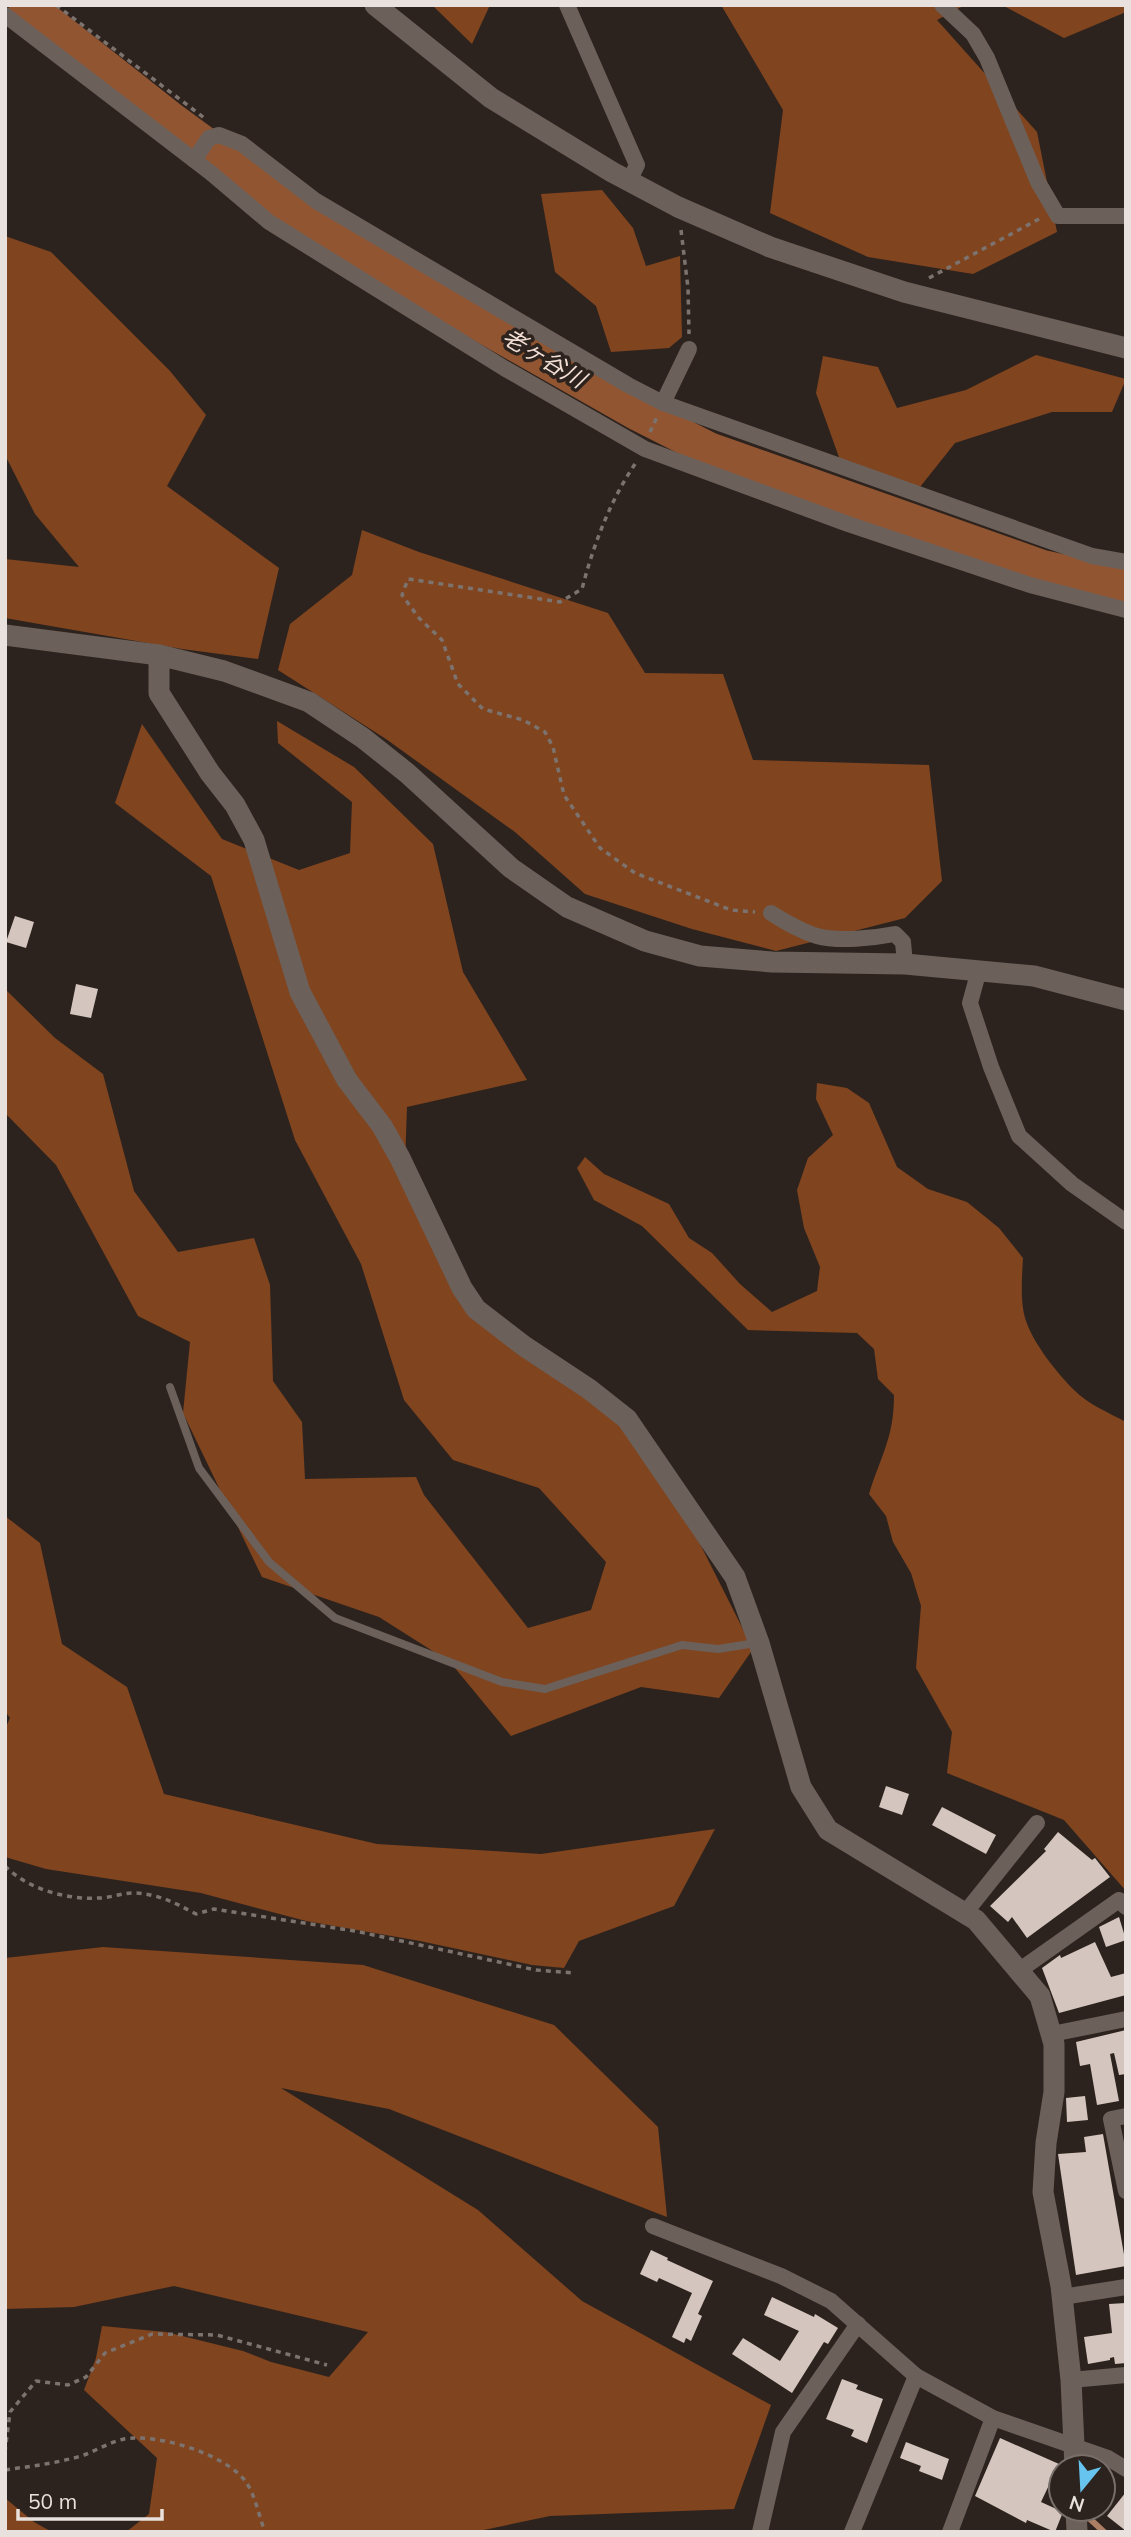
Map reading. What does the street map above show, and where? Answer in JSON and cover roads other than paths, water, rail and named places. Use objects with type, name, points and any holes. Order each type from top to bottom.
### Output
[{"type":"street","points":[[375,5],[491,98],[629,181],[678,207],[770,247],[904,292],[1126,348]]},
{"type":"street","points":[[567,5],[637,166],[629,181]]},
{"type":"street","points":[[942,5],[973,34],[987,58],[1038,182],[1054,212],[1058,216],[1126,216]]},
{"type":"street","points":[[5,15],[194,160],[269,222],[504,368],[645,449],[848,524],[1030,585],[1126,610]]},
{"type":"street","points":[[194,160],[208,138],[219,135],[242,144],[328,208],[663,403],[1091,556],[1126,562]]},
{"type":"street","points":[[663,403],[689,349]]},
{"type":"street","points":[[5,635],[159,655],[224,671],[309,702],[363,738],[398,766],[511,868],[568,907],[645,942],[700,956],[772,962],[905,964],[1034,976],[1126,1000]]},
{"type":"street","points":[[159,655],[159,693],[210,773],[235,805],[254,840],[300,992],[347,1080],[382,1126],[400,1158],[462,1289],[476,1309],[627,1419],[735,1577],[759,1643],[801,1787],[828,1830],[976,1920],[1040,1996],[1054,2044],[1054,2092],[1046,2143],[1043,2192],[1062,2297],[1071,2379],[1075,2453]]},
{"type":"street","points":[[771,914],[798,929],[820,937],[874,938],[895,934],[903,942],[905,964]]},
{"type":"street","points":[[979,970],[970,1003],[990,1067],[1019,1136],[1072,1184],[1126,1222]]},
{"type":"street","points":[[965,1913],[1037,1824]]},
{"type":"street","points":[[1020,1970],[1119,1900],[1126,1907]]},
{"type":"street","points":[[1052,2034],[1126,2019]]},
{"type":"street","points":[[1126,2116],[1111,2119],[1126,2191]]},
{"type":"street","points":[[653,2226],[791,2281],[831,2301],[916,2376],[993,2418],[1067,2453]]},
{"type":"street","points":[[1062,2297],[1126,2287]]},
{"type":"street","points":[[760,2532],[783,2432],[858,2324]]},
{"type":"street","points":[[1071,2379],[1126,2375]]},
{"type":"street","points":[[852,2532],[916,2376]]},
{"type":"street","points":[[950,2532],[993,2418]]},
{"type":"lane","points":[[170,1387],[199,1468],[269,1562],[335,1618],[502,1682],[545,1689],[682,1645],[718,1649],[759,1643]]},
{"type":"waterway","name":"老ヶ谷川","points":[[26,5],[173,121],[292,208],[484,326],[639,414],[710,450],[1041,567],[1126,586]]},
{"type":"waterway","points":[[1094,2523],[1104,2532]]}]
